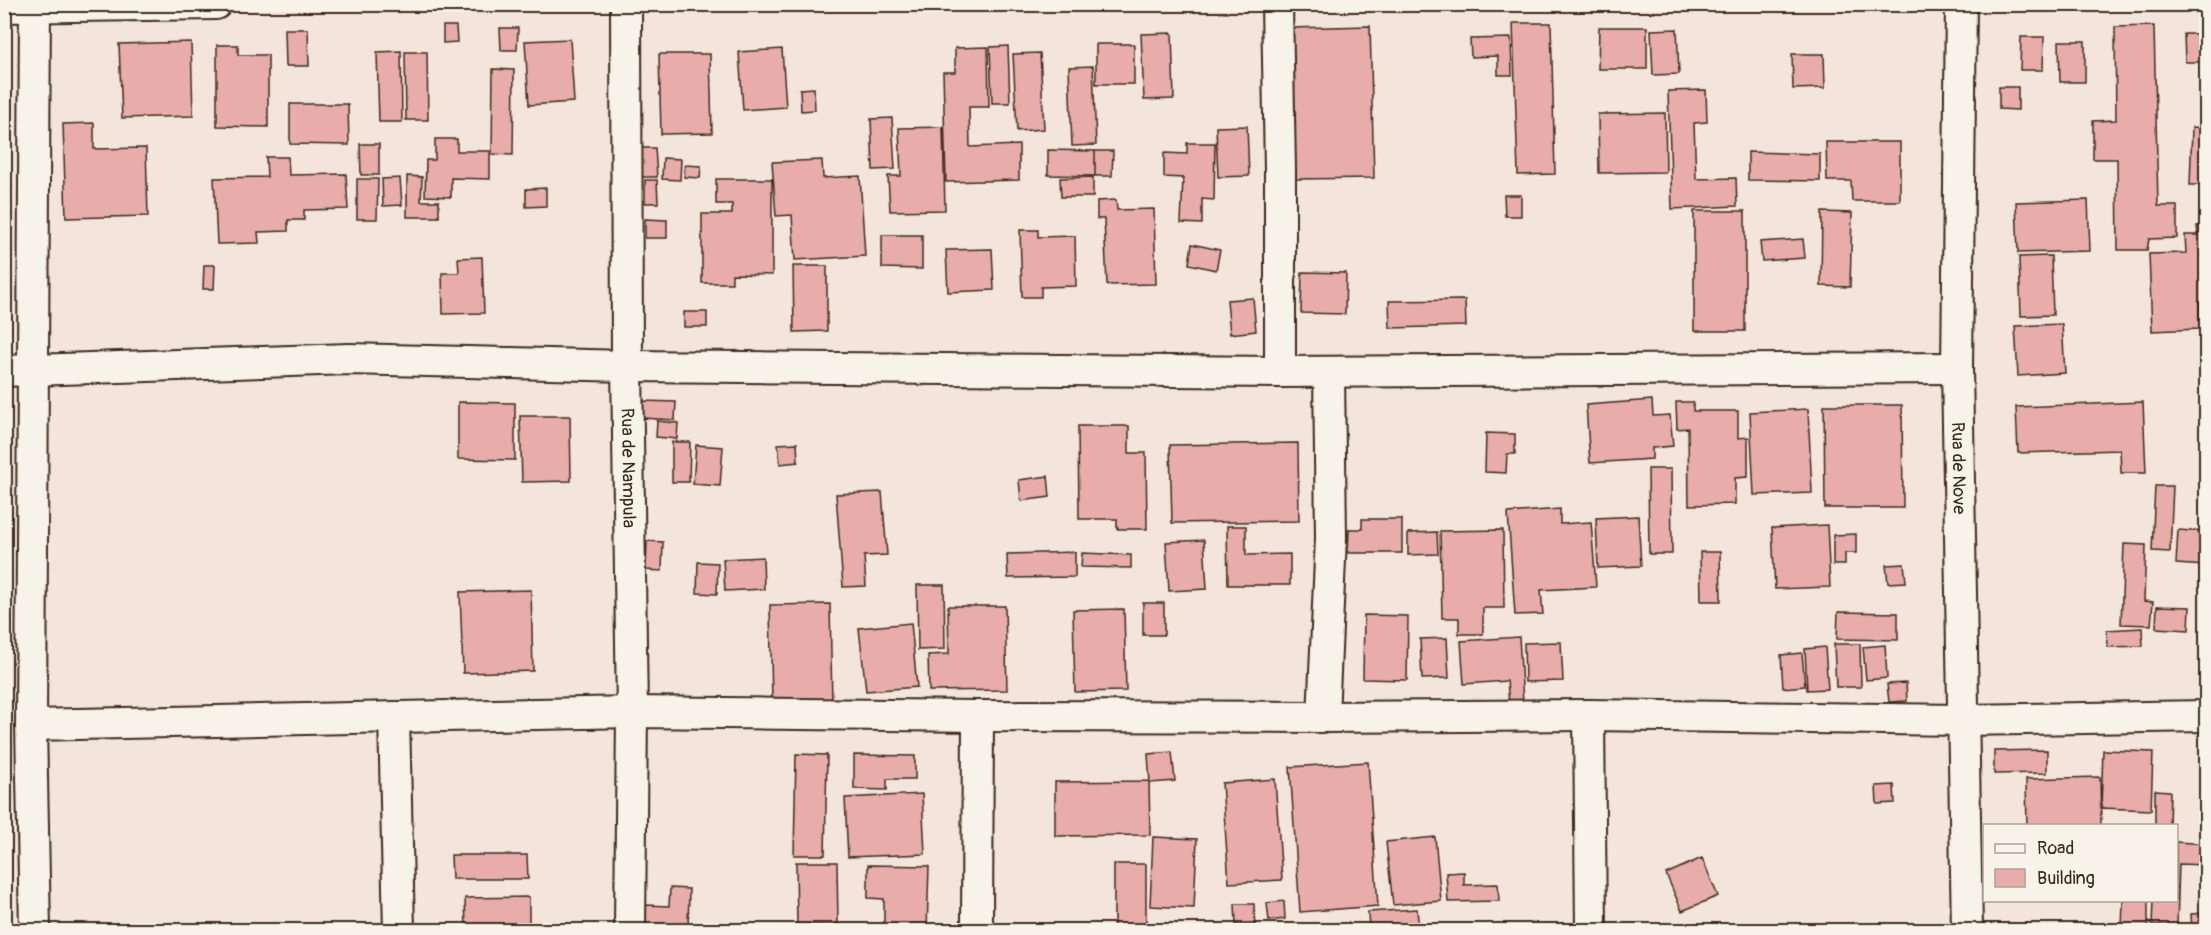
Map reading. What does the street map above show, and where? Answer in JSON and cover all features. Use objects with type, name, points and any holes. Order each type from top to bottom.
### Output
[{"type":"street","points":[[4,7],[216,4]]},
{"type":"street","name":"Rua de Nampula","points":[[626,4],[627,366],[632,712],[630,930]]},
{"type":"street","points":[[1277,4],[1280,372]]},
{"type":"street","name":"Rua de Nove","points":[[1961,4],[1957,368],[1966,930]]},
{"type":"street","points":[[35,6],[18,371],[31,725],[35,930]]},
{"type":"street","points":[[18,371],[349,359],[627,366],[1280,372],[1957,368]]},
{"type":"street","points":[[1323,717],[1331,537],[1329,372]]},
{"type":"street","points":[[31,725],[632,712],[978,716],[1589,715],[1962,720],[2206,717]]},
{"type":"street","points":[[1589,715],[1591,930]]},
{"type":"street","points":[[977,930],[978,716]]},
{"type":"street","points":[[394,717],[399,930]]},
{"type":"building","points":[[1513,23],[1551,23],[1555,174],[1518,175]]},
{"type":"building","points":[[443,26],[456,26],[457,42],[443,43]]},
{"type":"building","points":[[1370,26],[1374,178],[1295,179],[1291,28]]},
{"type":"building","points":[[2154,26],[2158,206],[2177,206],[2177,238],[2149,239],[2147,250],[2118,250],[2117,159],[2093,159],[2093,121],[2116,120],[2115,27]]},
{"type":"building","points":[[1599,27],[1647,27],[1647,69],[1598,69]]},
{"type":"building","points":[[500,28],[518,28],[517,50],[501,50]]},
{"type":"building","points":[[285,29],[308,29],[309,66],[286,66]]},
{"type":"building","points":[[1677,29],[1679,74],[1653,75],[1651,30]]},
{"type":"building","points":[[1172,33],[1174,99],[1144,100],[1141,34]]},
{"type":"building","points":[[2184,34],[2206,34],[2206,62],[2185,62]]},
{"type":"building","points":[[2021,37],[2044,37],[2043,70],[2020,70]]},
{"type":"building","points":[[1511,38],[1512,75],[1498,75],[1498,56],[1471,57],[1470,39]]},
{"type":"building","points":[[570,39],[574,102],[529,105],[525,41]]},
{"type":"building","points":[[2059,41],[2085,41],[2085,82],[2060,82]]},
{"type":"building","points":[[191,42],[193,116],[122,118],[119,44]]},
{"type":"building","points":[[1096,44],[1134,44],[1134,84],[1096,84]]},
{"type":"building","points":[[217,45],[238,45],[238,55],[268,55],[268,127],[217,126]]},
{"type":"building","points":[[1008,46],[1010,103],[992,103],[990,47]]},
{"type":"building","points":[[988,47],[989,107],[969,107],[970,147],[1019,145],[1019,180],[946,182],[943,72],[955,72],[955,48]]},
{"type":"building","points":[[782,49],[786,107],[743,110],[739,52]]},
{"type":"building","points":[[401,51],[402,122],[379,122],[377,52]]},
{"type":"building","points":[[405,52],[427,52],[428,120],[406,120]]},
{"type":"building","points":[[1040,53],[1044,129],[1017,131],[1013,54]]},
{"type":"building","points":[[659,54],[710,54],[712,133],[661,134]]},
{"type":"building","points":[[1792,54],[1824,54],[1825,88],[1793,89]]},
{"type":"building","points":[[1093,66],[1096,145],[1072,146],[1069,67]]},
{"type":"building","points":[[493,69],[514,70],[513,155],[492,154]]},
{"type":"building","points":[[1999,87],[2018,87],[2018,110],[1999,109]]},
{"type":"building","points":[[814,88],[815,110],[801,111],[800,89]]},
{"type":"building","points":[[1706,90],[1707,122],[1694,123],[1696,179],[1736,178],[1737,206],[1672,209],[1668,91]]},
{"type":"building","points":[[290,104],[348,104],[349,145],[290,144]]},
{"type":"building","points":[[1665,113],[1666,172],[1599,173],[1598,114]]},
{"type":"building","points":[[892,118],[895,169],[873,170],[871,119]]},
{"type":"building","points":[[94,123],[94,149],[146,148],[148,216],[66,218],[63,124]]},
{"type":"building","points":[[1247,126],[1249,176],[1218,177],[1216,127]]},
{"type":"building","points":[[943,127],[945,210],[890,211],[888,176],[901,176],[899,128]]},
{"type":"building","points":[[2192,127],[2206,128],[2206,185],[2190,185]]},
{"type":"building","points":[[435,139],[457,139],[457,151],[490,151],[490,179],[451,178],[451,197],[425,196],[426,160],[435,160]]},
{"type":"building","points":[[1826,142],[1900,142],[1900,201],[1852,201],[1851,181],[1827,181]]},
{"type":"building","points":[[1187,143],[1215,143],[1214,200],[1202,199],[1202,224],[1181,223],[1183,178],[1164,177],[1164,153],[1187,154]]},
{"type":"building","points":[[360,144],[379,144],[379,175],[361,175]]},
{"type":"building","points":[[641,148],[655,148],[657,177],[642,177]]},
{"type":"building","points":[[1048,150],[1095,151],[1095,176],[1048,175]]},
{"type":"building","points":[[1095,151],[1113,151],[1112,176],[1095,176]]},
{"type":"building","points":[[1748,152],[1820,154],[1820,181],[1748,180]]},
{"type":"building","points":[[266,157],[288,157],[289,175],[346,174],[348,209],[304,210],[304,220],[288,220],[288,231],[258,232],[259,243],[217,244],[214,178],[267,177]]},
{"type":"building","points":[[663,158],[681,159],[680,180],[662,179]]},
{"type":"building","points":[[822,160],[823,178],[860,176],[865,256],[795,260],[792,215],[776,216],[772,162]]},
{"type":"building","points":[[685,165],[701,166],[700,178],[684,177]]},
{"type":"building","points":[[407,176],[422,177],[421,201],[439,201],[439,217],[407,217]]},
{"type":"building","points":[[1093,177],[1093,197],[1061,197],[1060,178]]},
{"type":"building","points":[[400,178],[402,205],[383,206],[382,179]]},
{"type":"building","points":[[357,179],[378,179],[377,219],[357,219]]},
{"type":"building","points":[[716,179],[772,179],[772,275],[732,274],[732,283],[702,283],[702,214],[732,214],[732,204],[716,204]]},
{"type":"building","points":[[645,180],[657,180],[658,203],[645,203]]},
{"type":"building","points":[[546,188],[546,206],[526,207],[526,189]]},
{"type":"building","points":[[1504,195],[1521,195],[1521,216],[1505,216]]},
{"type":"building","points":[[1116,200],[1117,210],[1154,209],[1156,284],[1107,285],[1104,219],[1097,219],[1097,201]]},
{"type":"building","points":[[2088,200],[2090,251],[2018,253],[2016,202]]},
{"type":"building","points":[[1694,211],[1745,211],[1745,331],[1694,331]]},
{"type":"building","points":[[1822,212],[1852,213],[1850,287],[1821,286]]},
{"type":"building","points":[[645,219],[667,220],[667,238],[645,238]]},
{"type":"building","points":[[2197,226],[2206,226],[2206,301],[2199,302],[2200,329],[2152,331],[2149,254],[2186,253],[2185,235],[2198,235]]},
{"type":"building","points":[[1020,230],[1038,230],[1038,237],[1075,236],[1076,286],[1041,287],[1041,297],[1022,297]]},
{"type":"building","points":[[882,235],[922,235],[922,269],[882,268]]},
{"type":"building","points":[[1803,239],[1805,258],[1762,261],[1760,242]]},
{"type":"building","points":[[1192,244],[1220,250],[1216,270],[1189,264]]},
{"type":"building","points":[[992,249],[994,290],[948,292],[946,250]]},
{"type":"building","points":[[2051,256],[2053,315],[2021,316],[2019,257]]},
{"type":"building","points":[[482,257],[484,313],[443,314],[442,273],[459,273],[458,258]]},
{"type":"building","points":[[204,265],[215,265],[214,289],[203,289]]},
{"type":"building","points":[[793,266],[827,266],[827,331],[794,332]]},
{"type":"building","points":[[1302,272],[1346,273],[1345,314],[1301,313]]},
{"type":"building","points":[[1253,298],[1256,331],[1230,334],[1227,300]]},
{"type":"building","points":[[1465,300],[1466,326],[1390,328],[1389,301]]},
{"type":"building","points":[[684,312],[707,312],[707,327],[684,327]]},
{"type":"building","points":[[2062,324],[2065,373],[2018,376],[2015,326]]},
{"type":"building","points":[[1652,400],[1653,416],[1670,415],[1673,446],[1652,448],[1652,459],[1590,463],[1586,405]]},
{"type":"building","points":[[642,401],[676,402],[675,420],[642,418]]},
{"type":"building","points":[[458,402],[515,403],[515,460],[458,459]]},
{"type":"building","points":[[1676,402],[1693,402],[1693,411],[1738,411],[1738,438],[1748,437],[1748,477],[1735,478],[1735,504],[1689,505],[1688,428],[1677,429]]},
{"type":"building","points":[[2143,402],[2146,473],[2121,473],[2120,450],[2018,453],[2016,407]]},
{"type":"building","points":[[1824,405],[1902,405],[1903,508],[1825,508]]},
{"type":"building","points":[[1808,409],[1812,493],[1754,495],[1750,412]]},
{"type":"building","points":[[520,416],[570,416],[571,481],[522,482]]},
{"type":"building","points":[[657,421],[678,423],[677,439],[656,437]]},
{"type":"building","points":[[1078,426],[1129,426],[1129,453],[1146,453],[1147,529],[1117,529],[1117,519],[1079,519]]},
{"type":"building","points":[[1486,433],[1515,434],[1515,454],[1507,454],[1506,473],[1485,472]]},
{"type":"building","points":[[672,442],[690,442],[689,482],[672,482]]},
{"type":"building","points":[[797,443],[798,462],[780,464],[778,444]]},
{"type":"building","points":[[1298,443],[1299,521],[1172,523],[1170,445]]},
{"type":"building","points":[[696,445],[723,447],[720,486],[693,484]]},
{"type":"building","points":[[1648,469],[1671,469],[1672,554],[1649,554]]},
{"type":"building","points":[[1048,476],[1050,497],[1021,501],[1019,480]]},
{"type":"building","points":[[2155,486],[2173,486],[2170,552],[2152,551]]},
{"type":"building","points":[[882,492],[887,555],[864,556],[866,586],[843,587],[836,494]]},
{"type":"building","points":[[1560,509],[1560,524],[1591,522],[1596,587],[1541,590],[1543,614],[1515,615],[1508,513]]},
{"type":"building","points":[[1638,516],[1641,566],[1598,568],[1596,518]]},
{"type":"building","points":[[1362,519],[1402,519],[1402,553],[1348,553],[1349,529],[1362,529]]},
{"type":"building","points":[[1827,525],[1830,587],[1775,589],[1772,528]]},
{"type":"building","points":[[1227,526],[1246,526],[1246,555],[1290,554],[1290,585],[1228,585]]},
{"type":"building","points":[[1503,530],[1504,608],[1483,608],[1483,634],[1459,634],[1459,618],[1442,618],[1440,531]]},
{"type":"building","points":[[2178,530],[2206,532],[2206,566],[2176,564]]},
{"type":"building","points":[[1437,532],[1438,554],[1408,555],[1408,533]]},
{"type":"building","points":[[1856,534],[1856,553],[1845,553],[1845,565],[1833,565],[1833,535]]},
{"type":"building","points":[[1204,540],[1207,589],[1169,591],[1166,542]]},
{"type":"building","points":[[647,541],[663,542],[662,571],[646,570]]},
{"type":"building","points":[[2124,544],[2146,545],[2144,601],[2153,602],[2151,625],[2121,624]]},
{"type":"building","points":[[1075,552],[1075,577],[1008,578],[1007,554]]},
{"type":"building","points":[[1700,552],[1720,552],[1721,601],[1701,601]]},
{"type":"building","points":[[1082,553],[1131,555],[1131,568],[1081,567]]},
{"type":"building","points":[[763,557],[764,589],[725,591],[723,559]]},
{"type":"building","points":[[698,562],[718,563],[717,594],[697,593]]},
{"type":"building","points":[[1904,564],[1906,582],[1888,583],[1886,565]]},
{"type":"building","points":[[917,585],[944,585],[945,649],[918,650]]},
{"type":"building","points":[[531,590],[533,671],[463,673],[460,592]]},
{"type":"building","points":[[1143,603],[1164,603],[1164,635],[1143,635]]},
{"type":"building","points":[[830,604],[832,704],[772,705],[770,605]]},
{"type":"building","points":[[948,606],[1005,606],[1007,690],[929,691],[928,655],[949,654]]},
{"type":"building","points":[[2157,606],[2190,607],[2189,630],[2156,628]]},
{"type":"building","points":[[1124,609],[1126,691],[1075,692],[1073,610]]},
{"type":"building","points":[[1838,612],[1898,613],[1898,640],[1837,639]]},
{"type":"building","points":[[1364,615],[1408,616],[1407,680],[1363,679]]},
{"type":"building","points":[[911,623],[917,687],[866,691],[859,628]]},
{"type":"building","points":[[2142,628],[2143,646],[2108,647],[2107,630]]},
{"type":"building","points":[[1519,637],[1523,703],[1509,704],[1507,681],[1464,684],[1461,641]]},
{"type":"building","points":[[1447,638],[1449,678],[1422,679],[1420,639]]},
{"type":"building","points":[[1561,642],[1563,681],[1525,682],[1524,643]]},
{"type":"building","points":[[1834,644],[1860,644],[1861,687],[1836,687]]},
{"type":"building","points":[[1885,645],[1887,678],[1866,680],[1863,647]]},
{"type":"building","points":[[1825,647],[1828,689],[1807,690],[1805,649]]},
{"type":"building","points":[[1802,653],[1805,686],[1783,688],[1781,655]]},
{"type":"building","points":[[1906,683],[1907,701],[1889,702],[1887,684]]},
{"type":"building","points":[[2047,750],[2047,773],[1994,774],[1994,751]]},
{"type":"building","points":[[2103,750],[2153,752],[2151,810],[2101,808]]},
{"type":"building","points":[[1172,752],[1175,781],[1150,783],[1148,754]]},
{"type":"building","points":[[796,754],[827,755],[825,855],[794,855]]},
{"type":"building","points":[[854,755],[915,756],[915,779],[887,779],[887,790],[854,789]]},
{"type":"building","points":[[1368,762],[1378,906],[1300,912],[1290,767]]},
{"type":"building","points":[[2100,777],[2101,824],[2027,824],[2026,779]]},
{"type":"building","points":[[1275,779],[1282,880],[1229,883],[1222,783]]},
{"type":"building","points":[[1149,781],[1150,835],[1055,836],[1055,782]]},
{"type":"building","points":[[1894,785],[1895,803],[1877,804],[1876,786]]},
{"type":"building","points":[[2155,790],[2170,791],[2169,824],[2155,824]]},
{"type":"building","points":[[922,794],[925,854],[848,857],[845,798]]},
{"type":"building","points":[[1153,837],[1197,839],[1194,908],[1150,906]]},
{"type":"building","points":[[1435,837],[1441,901],[1393,905],[1386,842]]},
{"type":"building","points":[[2178,842],[2206,844],[2206,865],[2179,864],[2178,895]]},
{"type":"building","points":[[451,855],[527,855],[528,879],[452,879]]},
{"type":"building","points":[[1702,858],[1718,896],[1682,911],[1666,874]]},
{"type":"building","points":[[796,862],[837,862],[838,925],[797,925]]},
{"type":"building","points":[[1114,864],[1146,864],[1146,930],[1114,930]]},
{"type":"building","points":[[868,865],[929,866],[927,930],[884,930],[884,899],[868,898]]},
{"type":"building","points":[[1464,872],[1464,885],[1498,884],[1499,901],[1448,902],[1446,873]]},
{"type":"building","points":[[670,888],[689,889],[688,930],[644,930],[645,905],[669,906]]},
{"type":"building","points":[[529,897],[529,930],[466,930],[465,898]]},
{"type":"building","points":[[1284,901],[1285,919],[1269,921],[1267,903]]},
{"type":"building","points":[[2123,902],[2148,902],[2148,930],[2122,930]]},
{"type":"building","points":[[2153,902],[2178,902],[2177,926],[2152,925]]},
{"type":"building","points":[[1235,904],[1254,904],[1255,925],[1236,925]]},
{"type":"building","points":[[1417,909],[1419,930],[1369,930],[1368,912]]},
{"type":"building","points":[[2206,913],[2206,930],[2192,930],[2191,914]]},
{"type":"building","points":[[2180,927],[2180,930],[2155,930],[2155,928]]}]
